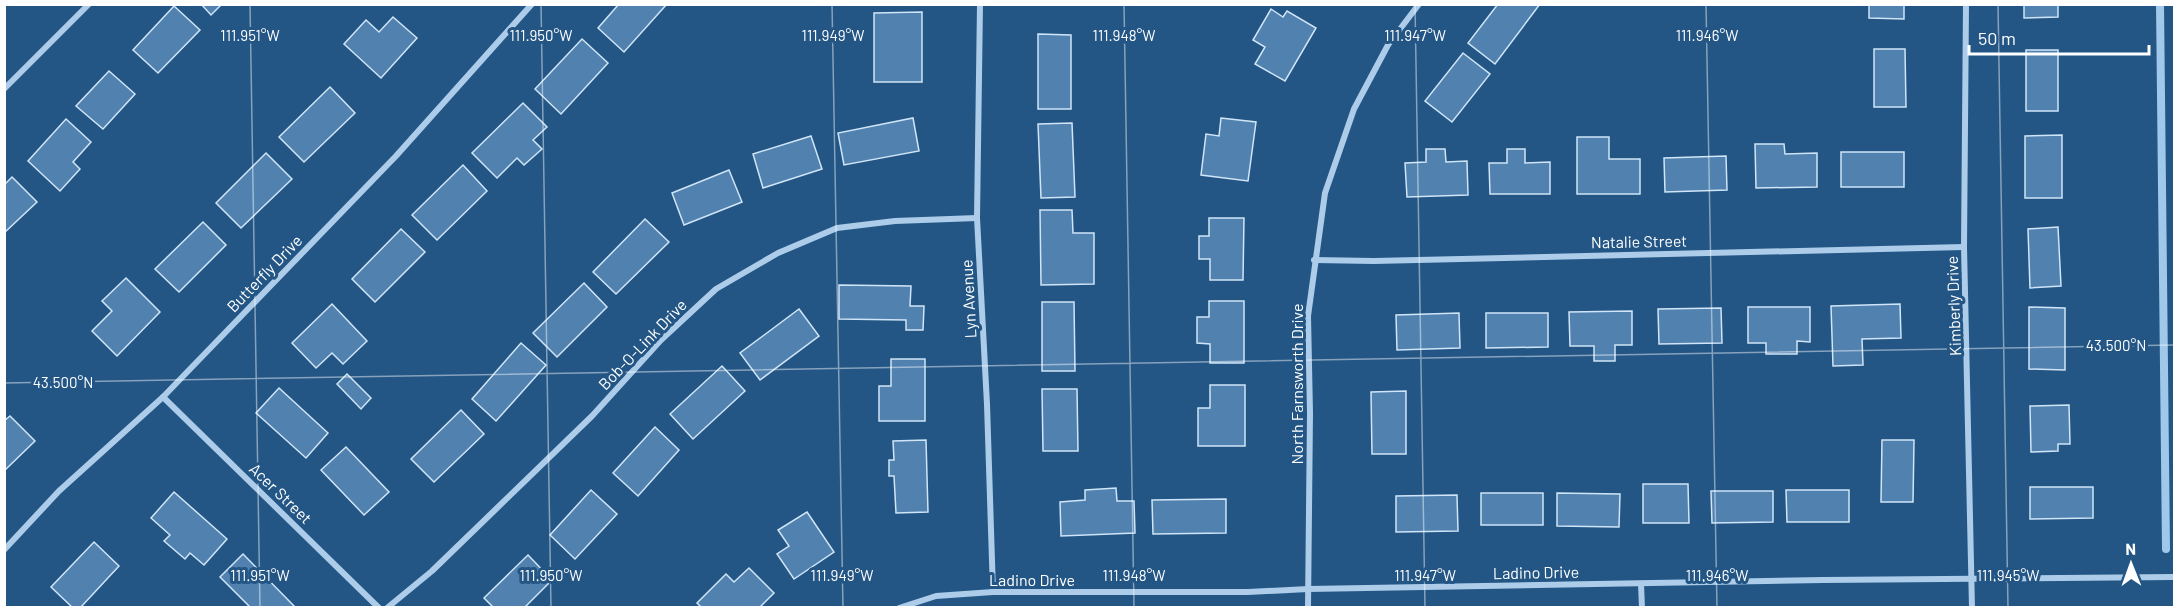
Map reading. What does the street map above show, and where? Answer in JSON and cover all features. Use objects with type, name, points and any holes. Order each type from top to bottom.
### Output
[{"type":"street","points":[[4,89],[90,4]]},
{"type":"street","name":"Butterfly Drive","points":[[4,550],[59,491],[164,397],[396,156],[532,4]]},
{"type":"street","name":"Lyn Avenue","points":[[980,4],[977,218],[987,404],[993,592]]},
{"type":"street","name":"North Farnsworth Drive","points":[[1308,608],[1310,413],[1308,316],[1325,193],[1354,109],[1388,45],[1419,4]]},
{"type":"street","name":"Kimberly Drive","points":[[1966,4],[1964,247],[1972,608]]},
{"type":"street","name":"Bob-O-Link Drive","points":[[387,608],[432,571],[592,416],[661,340],[716,290],[778,253],[837,228],[896,221],[977,218]]},
{"type":"street","name":"Natalie Street","points":[[1314,260],[1374,261],[1964,247]]},
{"type":"street","name":"Acer Street","points":[[164,397],[379,608]]},
{"type":"street","name":"Ladino Drive","points":[[899,608],[936,596],[993,592],[1248,592],[1308,589],[2175,577]]},
{"type":"street","points":[[1641,584],[1642,608]]},
{"type":"building","points":[[201,4],[222,4],[211,15]]},
{"type":"building","points":[[619,4],[667,4],[624,52],[598,28]]},
{"type":"building","points":[[1498,4],[1540,4],[1495,64],[1468,43]]},
{"type":"building","points":[[1869,4],[1904,4],[1904,19],[1869,18]]},
{"type":"building","points":[[2024,4],[2058,4],[2058,17],[2024,18]]},
{"type":"building","points":[[174,6],[200,30],[158,73],[133,50]]},
{"type":"building","points":[[1271,9],[1283,17],[1287,11],[1316,28],[1285,81],[1255,64],[1265,47],[1253,40]]},
{"type":"building","points":[[922,12],[922,82],[874,82],[874,13]]},
{"type":"building","points":[[393,17],[417,38],[381,78],[344,44],[366,20],[379,32]]},
{"type":"building","points":[[1038,34],[1071,35],[1071,109],[1038,109]]},
{"type":"building","points":[[582,39],[608,63],[561,114],[535,89]]},
{"type":"building","points":[[1874,49],[1905,49],[1906,107],[1874,107]]},
{"type":"building","points":[[2026,50],[2058,50],[2058,111],[2026,111]]},
{"type":"building","points":[[1463,53],[1490,74],[1452,122],[1425,101]]},
{"type":"building","points":[[109,71],[135,94],[103,129],[76,106]]},
{"type":"building","points":[[330,87],[355,113],[304,162],[279,137]]},
{"type":"building","points":[[523,103],[547,127],[533,140],[542,149],[524,165],[517,158],[497,178],[472,153]]},
{"type":"building","points":[[913,118],[919,151],[844,165],[838,133]]},
{"type":"building","points":[[1221,118],[1256,122],[1248,181],[1201,175],[1206,134],[1219,136]]},
{"type":"building","points":[[66,119],[91,142],[73,162],[80,169],[60,191],[28,161]]},
{"type":"building","points":[[1072,123],[1075,197],[1041,198],[1038,124]]},
{"type":"building","points":[[2062,135],[2062,198],[2025,198],[2025,136]]},
{"type":"building","points":[[811,136],[822,169],[763,188],[753,154]]},
{"type":"building","points":[[1577,137],[1609,137],[1609,159],[1640,159],[1640,194],[1577,194]]},
{"type":"building","points":[[1755,144],[1784,144],[1785,154],[1817,153],[1817,187],[1756,188]]},
{"type":"building","points":[[1426,149],[1445,149],[1446,162],[1467,161],[1468,195],[1407,197],[1405,163],[1426,162]]},
{"type":"building","points":[[1507,149],[1525,149],[1525,163],[1550,162],[1550,194],[1490,194],[1489,163],[1507,163]]},
{"type":"building","points":[[1841,152],[1904,152],[1904,187],[1841,187]]},
{"type":"building","points":[[266,153],[292,179],[241,228],[216,203]]},
{"type":"building","points":[[1726,156],[1727,190],[1665,192],[1664,158]]},
{"type":"building","points":[[463,165],[487,191],[437,240],[412,215]]},
{"type":"building","points":[[729,170],[742,202],[684,225],[672,193]]},
{"type":"building","points":[[12,177],[37,202],[4,233],[4,185]]},
{"type":"building","points":[[1040,210],[1072,210],[1073,233],[1094,233],[1094,284],[1041,285]]},
{"type":"building","points":[[1209,218],[1244,218],[1243,280],[1210,280],[1210,259],[1199,259],[1199,236],[1209,236]]},
{"type":"building","points":[[645,219],[669,242],[616,294],[593,272]]},
{"type":"building","points":[[203,222],[226,245],[179,292],[155,269]]},
{"type":"building","points":[[2058,227],[2061,286],[2030,288],[2028,229]]},
{"type":"building","points":[[401,229],[425,252],[375,302],[352,279]]},
{"type":"building","points":[[126,278],[160,312],[117,356],[92,331],[112,311],[102,301]]},
{"type":"building","points":[[584,283],[607,307],[557,357],[533,333]]},
{"type":"building","points":[[839,285],[911,286],[910,306],[924,306],[923,330],[906,330],[906,320],[839,319]]},
{"type":"building","points":[[1209,301],[1244,301],[1244,363],[1210,363],[1210,344],[1197,343],[1197,317],[1209,317]]},
{"type":"building","points":[[1042,302],[1074,302],[1075,371],[1042,371]]},
{"type":"building","points":[[332,304],[367,341],[343,364],[332,353],[316,368],[292,343]]},
{"type":"building","points":[[1900,304],[1901,338],[1862,339],[1863,365],[1833,366],[1831,306]]},
{"type":"building","points":[[1748,307],[1810,307],[1810,342],[1797,341],[1797,354],[1766,354],[1766,343],[1748,343]]},
{"type":"building","points":[[2029,307],[2065,308],[2065,370],[2029,369]]},
{"type":"building","points":[[1721,308],[1722,343],[1659,344],[1658,309]]},
{"type":"building","points":[[799,309],[819,336],[760,380],[740,353]]},
{"type":"building","points":[[1632,311],[1632,345],[1615,345],[1615,361],[1594,361],[1594,346],[1570,346],[1569,312]]},
{"type":"building","points":[[1459,313],[1460,348],[1397,350],[1396,315]]},
{"type":"building","points":[[1486,313],[1548,313],[1548,347],[1486,348]]},
{"type":"building","points":[[521,343],[546,365],[496,421],[472,399]]},
{"type":"building","points":[[891,359],[925,359],[925,421],[879,421],[879,386],[891,386]]},
{"type":"building","points":[[722,366],[745,391],[693,439],[670,414]]},
{"type":"building","points":[[347,374],[371,398],[361,409],[337,384]]},
{"type":"building","points":[[1210,385],[1245,385],[1245,446],[1198,446],[1198,408],[1210,408]]},
{"type":"building","points":[[279,388],[328,433],[306,458],[256,413]]},
{"type":"building","points":[[1042,389],[1077,389],[1078,451],[1043,451]]},
{"type":"building","points":[[1406,391],[1406,454],[1372,454],[1371,392]]},
{"type":"building","points":[[2069,405],[2070,444],[2058,444],[2058,451],[2031,452],[2030,406]]},
{"type":"building","points":[[461,410],[484,434],[434,482],[411,459]]},
{"type":"building","points":[[10,416],[35,441],[4,471],[4,421]]},
{"type":"building","points":[[655,427],[679,450],[638,496],[613,473]]},
{"type":"building","points":[[926,440],[928,512],[896,513],[894,476],[889,476],[889,460],[894,460],[893,441]]},
{"type":"building","points":[[1882,440],[1914,440],[1913,502],[1881,502]]},
{"type":"building","points":[[346,447],[389,492],[364,515],[321,470]]},
{"type":"building","points":[[1643,484],[1688,484],[1689,523],[1643,523]]},
{"type":"building","points":[[2030,487],[2093,487],[2093,518],[2030,519]]},
{"type":"building","points":[[1116,488],[1117,501],[1134,501],[1135,533],[1061,536],[1060,502],[1085,500],[1085,490]]},
{"type":"building","points":[[591,490],[617,514],[575,559],[550,535]]},
{"type":"building","points":[[1786,490],[1849,490],[1849,522],[1787,522]]},
{"type":"building","points":[[1711,491],[1773,491],[1773,522],[1712,523]]},
{"type":"building","points":[[174,492],[227,539],[204,565],[190,553],[185,559],[164,541],[170,535],[151,518]]},
{"type":"building","points":[[1481,493],[1543,493],[1543,525],[1481,525]]},
{"type":"building","points":[[1557,493],[1620,494],[1619,527],[1557,526]]},
{"type":"building","points":[[1457,495],[1458,531],[1396,532],[1396,496]]},
{"type":"building","points":[[1226,499],[1226,533],[1153,534],[1152,500]]},
{"type":"building","points":[[807,512],[834,552],[794,579],[777,554],[789,546],[778,530]]},
{"type":"building","points":[[94,542],[119,566],[80,608],[73,608],[51,587]]},
{"type":"building","points":[[243,554],[296,608],[251,608],[220,577]]},
{"type":"building","points":[[528,555],[552,580],[524,608],[494,608],[484,598]]},
{"type":"building","points":[[749,568],[774,593],[759,608],[702,608],[697,603],[726,574],[734,582]]},
{"type":"waterway","points":[[2160,4],[2166,549]]}]
